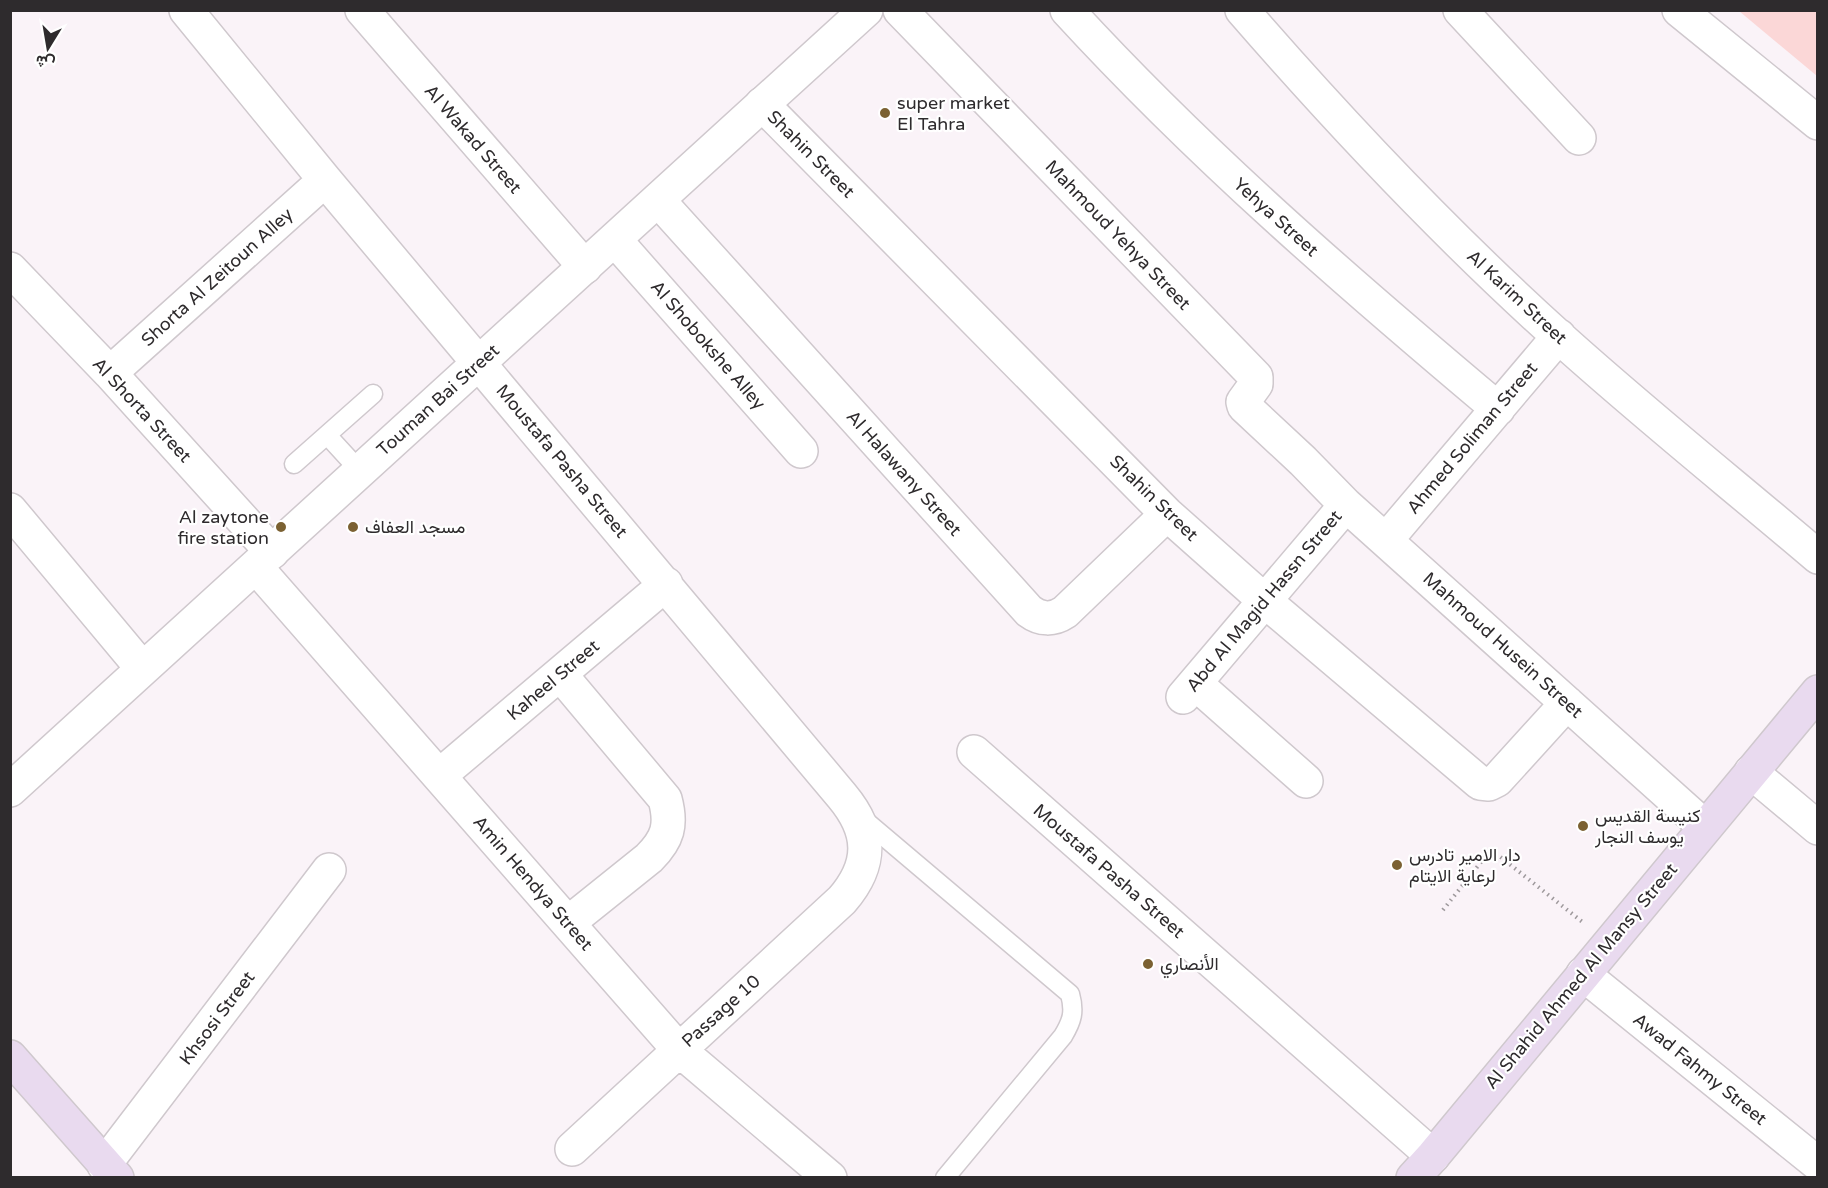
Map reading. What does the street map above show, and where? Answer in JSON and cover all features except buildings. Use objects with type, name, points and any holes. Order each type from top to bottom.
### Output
[{"type":"main road","name":"Al Shahid Ahmed Al Mansy Street","points":[[1422,1171],[1818,692]]},
{"type":"main road","points":[[10,1057],[111,1171]]},
{"type":"street","name":"Moustafa Pasha Street","points":[[186,10],[324,180],[855,811],[863,829],[866,848],[863,868]]},
{"type":"street","name":"Al Wakad Street","points":[[362,10],[585,267]]},
{"type":"street","name":"Touman Bai Street","points":[[10,789],[866,10]]},
{"type":"street","name":"Mahmoud Yehya Street","points":[[900,10],[1256,377],[1257,384],[1242,404],[1303,461]]},
{"type":"street","name":"Yehya Street","points":[[1067,10],[1224,169],[1356,290],[1498,409]]},
{"type":"street","name":"Al Karim Street","points":[[1242,10],[1382,164],[1462,246],[1558,336],[1818,557]]},
{"type":"street","points":[[1460,10],[1579,138]]},
{"type":"street","points":[[1679,10],[1818,123]]},
{"type":"street","name":"Shahin Street","points":[[762,104],[1167,513],[1265,600],[1480,783],[1489,784],[1497,780],[1567,703]]},
{"type":"street","name":"Shorta Al Zeitoun Alley","points":[[110,373],[324,180]]},
{"type":"street","name":"Al Halawany Street","points":[[658,200],[1035,616],[1051,618],[1065,612],[1167,513]]},
{"type":"street","name":"Al Shobokshe Alley","points":[[615,240],[801,451]]},
{"type":"street","name":"Al Shorta Street","points":[[10,269],[110,373],[264,559]]},
{"type":"street","name":"Ahmed Soliman Street","points":[[1386,540],[1558,336]]},
{"type":"street","name":"Mahmoud Husein Street","points":[[1303,461],[1346,505],[1705,827]]},
{"type":"street","name":"Abd Al Magid Hassn Street","points":[[1306,782],[1189,690],[1346,505]]},
{"type":"street","points":[[10,510],[142,668]]},
{"type":"street","name":"Amin Hendya Street","points":[[264,559],[439,776],[678,1049],[830,1178]]},
{"type":"street","name":"Kaheel Street","points":[[439,776],[666,584]]},
{"type":"street","points":[[560,674],[665,799],[669,815],[667,831],[661,846],[650,858],[568,923]]},
{"type":"street","name":"Moustafa Pasha Street","points":[[974,752],[1422,1171]]},
{"type":"street","points":[[1751,772],[1818,828]]},
{"type":"street","name":"Passage 10","points":[[572,1149],[842,900],[855,885],[863,868]]},
{"type":"street","name":"Khsosi Street","points":[[111,1171],[329,870]]},
{"type":"street","name":"Awad Fahmy Street","points":[[1583,974],[1816,1161]]},
{"type":"lane","points":[[294,465],[373,394]]},
{"type":"lane","points":[[327,435],[360,471]]},
{"type":"lane","points":[[855,811],[1070,994],[1074,1007],[1072,1020],[1063,1036],[945,1178]]},
{"type":"path","points":[[1443,910],[1485,857],[1498,855],[1609,943]]},
{"type":"shaded area","points":[[1739,11],[1817,11],[1817,76]]},
{"type":"place","name":"super market El Tahra","points":[[885,113]]},
{"type":"place","name":"Al zaytone fire station","points":[[281,527]]},
{"type":"place","name":"مسجد العفاف","points":[[353,527]]},
{"type":"place","name":"كنيسة القديس يوسف النجار","points":[[1583,826]]},
{"type":"place","name":"دار الامير تادرس لرعاية الايتام","points":[[1397,865]]},
{"type":"place","name":"الأنصاري","points":[[1148,964]]}]
